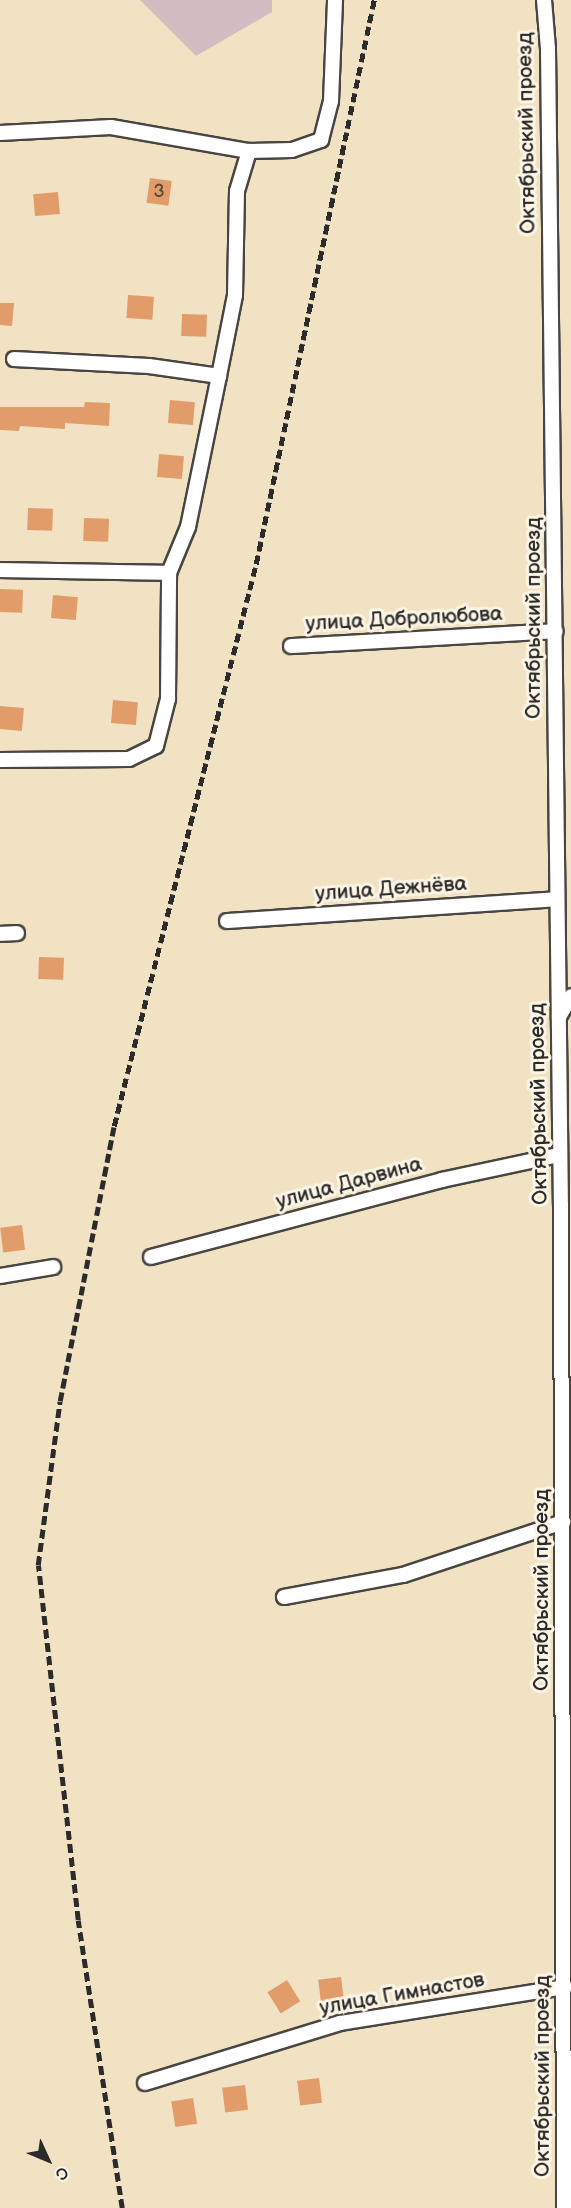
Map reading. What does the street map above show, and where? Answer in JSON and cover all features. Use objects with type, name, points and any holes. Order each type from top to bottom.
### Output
[{"type":"street","points":[[0,133],[111,127],[249,151],[292,150],[321,140],[331,101],[335,0]]},
{"type":"street","name":"Октябрьский проезд","points":[[544,0],[548,49],[556,899],[563,1162],[563,1522],[568,1537],[564,2208]]},
{"type":"street","points":[[0,760],[129,759],[156,746],[168,699],[169,573],[188,527],[235,295],[237,191],[249,151]]},
{"type":"street","points":[[14,359],[149,366],[219,376]]},
{"type":"street","points":[[0,570],[169,573]]},
{"type":"street","name":"улица Добролюбова","points":[[291,646],[555,631]]},
{"type":"street","name":"улица Дежнёва","points":[[228,921],[556,899]]},
{"type":"street","points":[[0,934],[17,933]]},
{"type":"street","points":[[559,1017],[571,996]]},
{"type":"street","name":"улица Дарвина","points":[[151,1257],[442,1180],[563,1162]]},
{"type":"street","points":[[0,1276],[53,1267]]},
{"type":"street","points":[[284,1597],[403,1575],[563,1522]]},
{"type":"street","name":"улица Гимнастов","points":[[145,2083],[340,2023],[565,1987]]},
{"type":"shaded area","points":[[140,0],[272,0],[272,12],[196,56]]},
{"type":"building","points":[[150,178],[172,181],[168,206],[147,203]]},
{"type":"building","points":[[58,192],[60,214],[35,216],[33,194]]},
{"type":"building","points":[[128,295],[154,297],[152,320],[126,318]]},
{"type":"building","points":[[0,303],[14,303],[12,326],[0,325]]},
{"type":"building","points":[[182,314],[207,315],[206,337],[181,336]]},
{"type":"building","points":[[170,400],[195,402],[193,425],[168,423]]},
{"type":"building","points":[[85,402],[110,403],[109,426],[65,423],[65,429],[20,426],[19,431],[0,430],[0,407],[84,407]]},
{"type":"building","points":[[159,454],[184,456],[182,479],[157,477]]},
{"type":"building","points":[[28,508],[53,509],[52,531],[27,530]]},
{"type":"building","points":[[84,518],[109,519],[108,542],[83,541]]},
{"type":"building","points":[[0,589],[23,590],[22,613],[0,612]]},
{"type":"building","points":[[53,595],[78,597],[76,620],[51,618]]},
{"type":"building","points":[[113,700],[138,702],[136,725],[111,723]]},
{"type":"building","points":[[0,706],[24,708],[22,731],[0,729]]},
{"type":"building","points":[[39,957],[64,958],[63,980],[38,979]]},
{"type":"building","points":[[22,1225],[25,1250],[3,1252],[0,1228]]},
{"type":"building","points":[[341,1977],[344,2002],[321,2005],[318,1980]]},
{"type":"building","points":[[287,1980],[300,2001],[281,2013],[267,1992]]},
{"type":"building","points":[[319,2078],[322,2103],[300,2105],[297,2081]]},
{"type":"building","points":[[245,2085],[248,2110],[225,2113],[222,2088]]},
{"type":"building","points":[[193,2098],[197,2124],[175,2127],[171,2101]]},
{"type":"railway","points":[[122,2208],[78,1920],[38,1565],[60,1401],[114,1126],[256,564],[374,0]]}]
